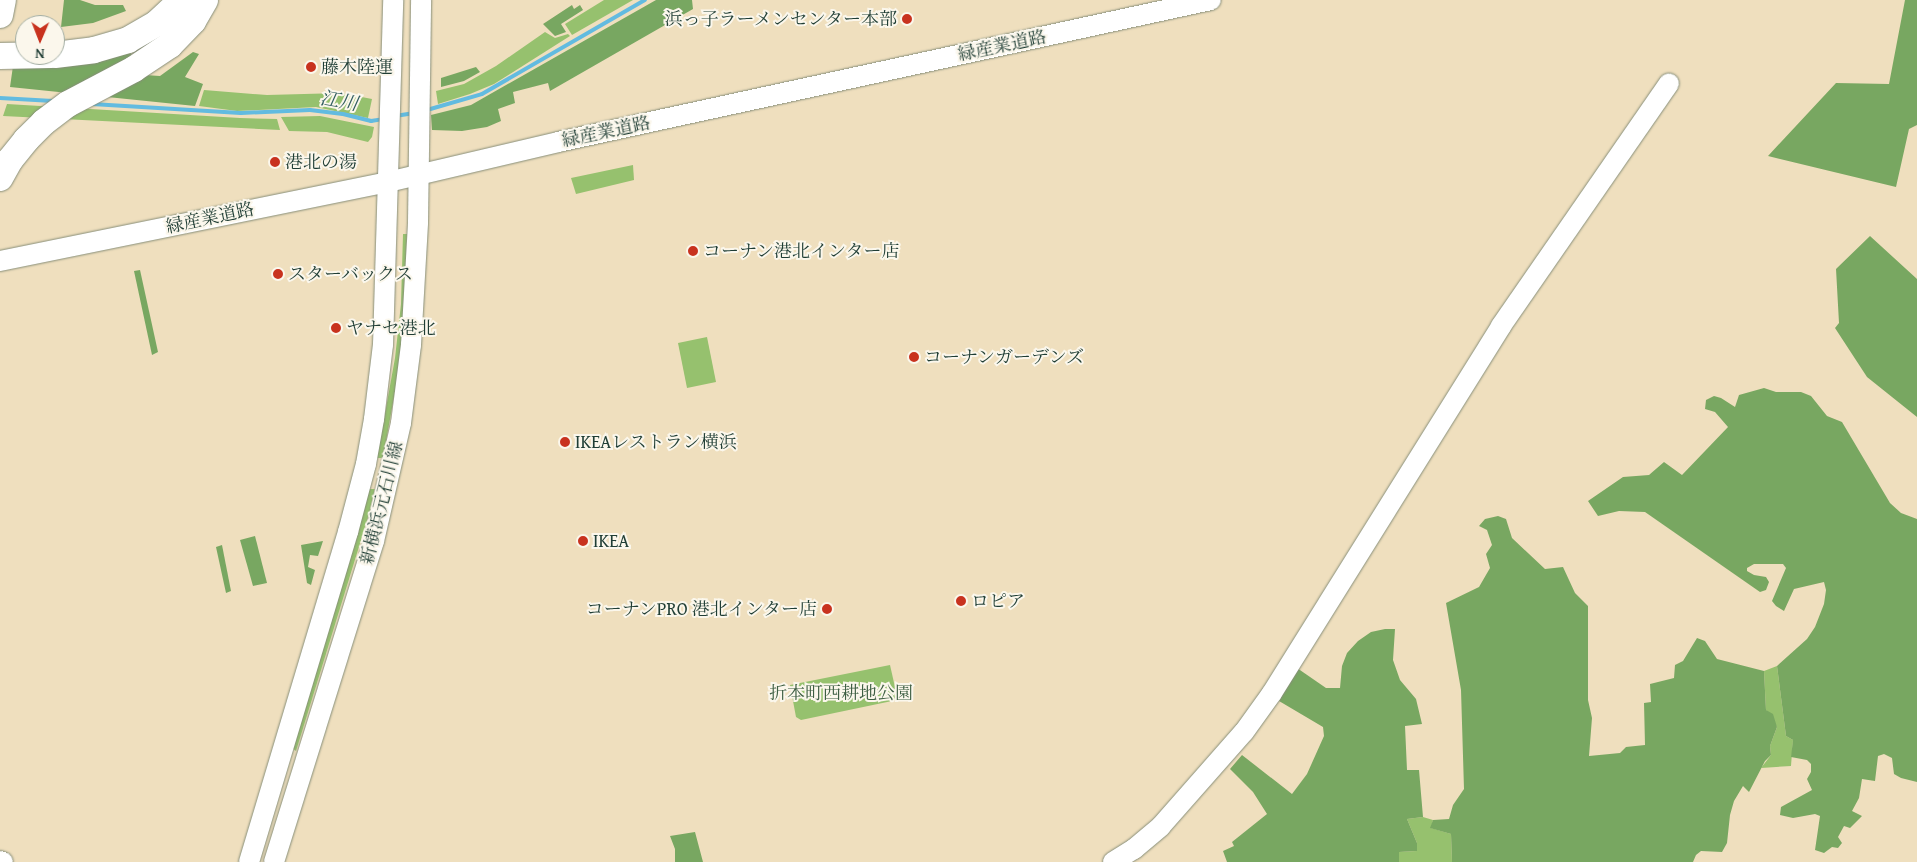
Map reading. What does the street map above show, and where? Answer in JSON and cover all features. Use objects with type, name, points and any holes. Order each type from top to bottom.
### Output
[{"type":"highway","points":[[0,15],[3,0]]},
{"type":"highway","points":[[65,37],[101,32],[125,24],[142,16],[160,0]]},
{"type":"highway","points":[[65,54],[94,50],[128,40],[157,24],[182,0]]},
{"type":"highway","points":[[0,178],[10,160],[44,122],[68,104],[156,56],[183,33],[193,21],[205,0]]},
{"type":"highway","points":[[0,42],[15,41]]},
{"type":"highway","points":[[0,56],[15,56]]},
{"type":"street","name":"新横浜元石川線","points":[[274,862],[374,541],[393,468],[401,423],[411,345],[420,132],[422,0]]},
{"type":"street","name":"緑産業道路","points":[[0,261],[388,182],[1211,0]]},
{"type":"street","name":"新横浜元石川線","points":[[250,862],[348,532],[366,464],[383,345],[394,2]]},
{"type":"street","points":[[1113,862],[1134,849],[1161,826],[1244,732],[1272,693],[1501,326],[1669,83]]},
{"type":"green space","points":[[64,0],[80,0],[95,5],[123,5],[126,11],[93,23],[65,26],[65,15],[62,15]]},
{"type":"green space","points":[[604,0],[633,0],[572,35],[565,24]]},
{"type":"green space","points":[[656,0],[692,0],[693,9],[550,91],[548,83],[513,92],[515,103],[498,109],[501,121],[487,127],[462,131],[432,130],[431,115],[471,105]]},
{"type":"green space","points":[[1905,0],[1917,0],[1917,125],[1909,129],[1896,187],[1768,156],[1836,83],[1889,84]]},
{"type":"green space","points":[[572,5],[574,9],[580,5],[583,10],[561,24],[566,32],[555,36],[543,24]]},
{"type":"green space","points":[[545,32],[555,38],[568,34],[570,36],[494,84],[438,104],[436,91],[464,84],[496,66]]},
{"type":"green space","points":[[129,51],[145,75],[160,76],[193,52],[199,54],[185,77],[203,84],[195,106],[10,87],[13,66],[65,65],[65,59]]},
{"type":"green space","points":[[476,67],[480,72],[464,81],[441,87],[441,78]]},
{"type":"green space","points":[[204,90],[267,95],[341,93],[372,99],[368,118],[316,107],[237,111],[199,106]]},
{"type":"green space","points":[[7,104],[277,119],[280,130],[3,116]]},
{"type":"green space","points":[[320,116],[374,127],[372,137],[368,142],[327,132],[289,131],[281,117]]},
{"type":"green space","points":[[633,165],[634,180],[576,194],[571,178]]},
{"type":"green space","points":[[403,234],[407,234],[401,358],[383,458],[377,458],[395,358],[401,304]]},
{"type":"green space","points":[[1870,236],[1917,279],[1917,417],[1867,377],[1835,328],[1839,323],[1836,269]]},
{"type":"green space","points":[[140,270],[158,352],[152,355],[134,271]]},
{"type":"green space","points":[[707,337],[716,382],[687,388],[678,343]]},
{"type":"green space","points":[[1764,388],[1776,392],[1801,392],[1811,396],[1827,416],[1842,422],[1890,503],[1901,513],[1917,519],[1917,782],[1894,774],[1892,758],[1884,754],[1878,756],[1875,781],[1862,779],[1859,798],[1852,811],[1862,816],[1850,828],[1844,826],[1838,837],[1842,843],[1838,848],[1832,847],[1824,853],[1815,850],[1820,816],[1815,814],[1793,818],[1780,815],[1781,807],[1812,790],[1807,779],[1811,772],[1811,764],[1807,760],[1791,757],[1793,740],[1786,736],[1777,666],[1807,639],[1815,627],[1824,604],[1826,590],[1824,582],[1794,589],[1784,611],[1772,601],[1786,568],[1783,564],[1754,564],[1747,568],[1747,571],[1754,575],[1766,577],[1769,582],[1766,590],[1760,592],[1645,512],[1619,511],[1598,516],[1588,501],[1623,477],[1649,475],[1664,462],[1682,475],[1728,427],[1715,412],[1705,409],[1706,400],[1714,396],[1735,407],[1739,395]]},
{"type":"green space","points":[[369,489],[375,489],[370,511],[296,751],[292,748]]},
{"type":"green space","points":[[1498,516],[1506,519],[1512,538],[1545,569],[1563,567],[1575,593],[1588,606],[1588,700],[1592,718],[1589,756],[1620,753],[1626,747],[1645,745],[1644,703],[1651,702],[1650,684],[1674,678],[1675,665],[1683,661],[1697,638],[1705,641],[1717,659],[1764,671],[1766,710],[1773,714],[1777,727],[1770,746],[1771,755],[1765,761],[1749,792],[1743,786],[1734,801],[1730,815],[1727,843],[1722,852],[1701,851],[1696,855],[1693,862],[1452,862],[1451,834],[1430,828],[1433,820],[1449,819],[1453,805],[1464,789],[1461,690],[1446,603],[1479,587],[1490,568],[1486,554],[1492,545],[1487,530],[1479,526],[1485,519]]},
{"type":"green space","points":[[255,536],[267,583],[253,586],[240,540]]},
{"type":"green space","points":[[323,541],[318,556],[310,555],[308,567],[315,570],[311,585],[307,583],[301,545]]},
{"type":"green space","points":[[222,545],[231,591],[226,593],[216,547]]},
{"type":"green space","points":[[1395,629],[1393,660],[1400,680],[1416,699],[1422,724],[1405,726],[1407,770],[1419,770],[1423,817],[1407,819],[1417,843],[1417,851],[1399,852],[1399,862],[1227,862],[1223,851],[1234,846],[1232,842],[1267,814],[1253,792],[1230,769],[1242,755],[1292,794],[1307,774],[1324,736],[1323,727],[1279,701],[1297,668],[1326,688],[1340,688],[1342,666],[1347,653],[1358,641],[1371,632]]},
{"type":"green space","name":"折本町西耕地公園","points":[[890,665],[897,696],[892,701],[801,720],[796,717],[790,685]]},
{"type":"green space","points":[[1777,666],[1786,736],[1793,740],[1791,766],[1761,768],[1771,755],[1770,746],[1777,727],[1766,710],[1764,671]]},
{"type":"green space","points":[[1423,817],[1433,820],[1431,828],[1451,834],[1452,862],[1399,862],[1399,852],[1417,851],[1417,843],[1407,819]]},
{"type":"green space","points":[[695,832],[703,862],[675,862],[675,849],[670,836]]},
{"type":"waterway","name":"江川","points":[[427,110],[482,94],[645,0]]},
{"type":"waterway","name":"江川","points":[[0,98],[53,101]]},
{"type":"waterway","name":"江川","points":[[92,104],[241,113],[310,110],[343,114],[371,121],[383,119]]},
{"type":"waterway","name":"江川","points":[[395,116],[413,113]]},
{"type":"place","name":"浜っ子ラーメンセンター本部","points":[[907,19]]},
{"type":"place","name":"藤木陸運","points":[[311,67]]},
{"type":"place","name":"港北の湯","points":[[275,162]]},
{"type":"place","name":"コーナン港北インター店","points":[[693,251]]},
{"type":"place","name":"スターバックス","points":[[278,274]]},
{"type":"place","name":"ヤナセ港北","points":[[336,328]]},
{"type":"place","name":"コーナンガーデンズ","points":[[914,357]]},
{"type":"place","name":"IKEAレストラン横浜","points":[[565,442]]},
{"type":"place","name":"IKEA","points":[[583,541]]},
{"type":"place","name":"ロピア","points":[[961,601]]},
{"type":"place","name":"コーナンPRO 港北インター店","points":[[827,609]]}]
